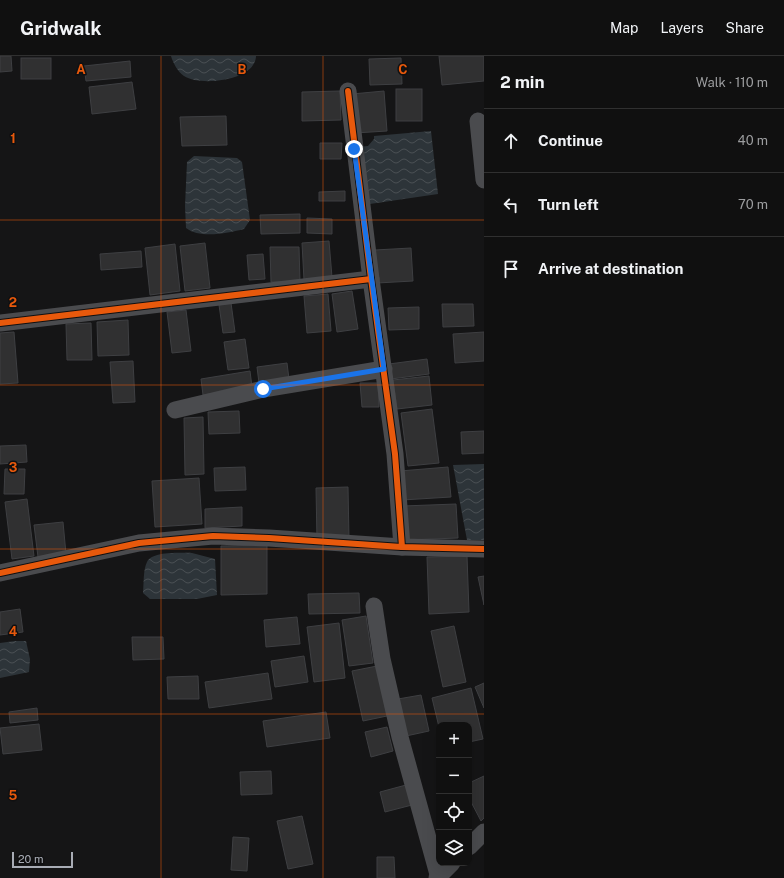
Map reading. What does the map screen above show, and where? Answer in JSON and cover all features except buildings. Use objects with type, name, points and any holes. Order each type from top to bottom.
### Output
[{"type":"street","points":[[348,91],[371,279],[395,454],[402,547]]},
{"type":"street","points":[[478,121],[484,180]]},
{"type":"street","points":[[0,323],[371,279]]},
{"type":"street","points":[[175,410],[263,389],[384,369]]},
{"type":"street","points":[[0,573],[139,543],[212,536],[269,538],[402,547],[484,549]]},
{"type":"street","points":[[374,606],[382,659],[400,737],[438,878]]},
{"type":"street","points":[[472,844],[484,832]]},
{"type":"street","points":[[438,878],[449,866]]},
{"type":"water","points":[[171,56],[256,56],[253,65],[240,75],[221,80],[200,81],[184,76],[176,67]]},
{"type":"water","points":[[431,131],[438,194],[363,205],[358,147],[368,146],[374,139],[374,136]]},
{"type":"water","points":[[194,156],[237,158],[242,162],[250,220],[244,229],[206,234],[186,228],[185,206],[187,162]]},
{"type":"water","points":[[484,464],[484,540],[467,540],[453,465]]},
{"type":"water","points":[[168,553],[192,553],[215,559],[217,595],[197,599],[150,599],[143,593],[145,569],[150,558]]},
{"type":"water","points":[[26,641],[30,659],[29,672],[0,678],[0,643]]},
{"type":"cycle path","points":[[348,91],[371,279],[395,454],[402,547]]},
{"type":"cycle path","points":[[0,323],[371,279]]},
{"type":"cycle path","points":[[0,573],[139,543],[213,536],[269,538],[402,547],[484,549]]},
{"type":"route","points":[[263,389],[384,369],[354,149]]}]
